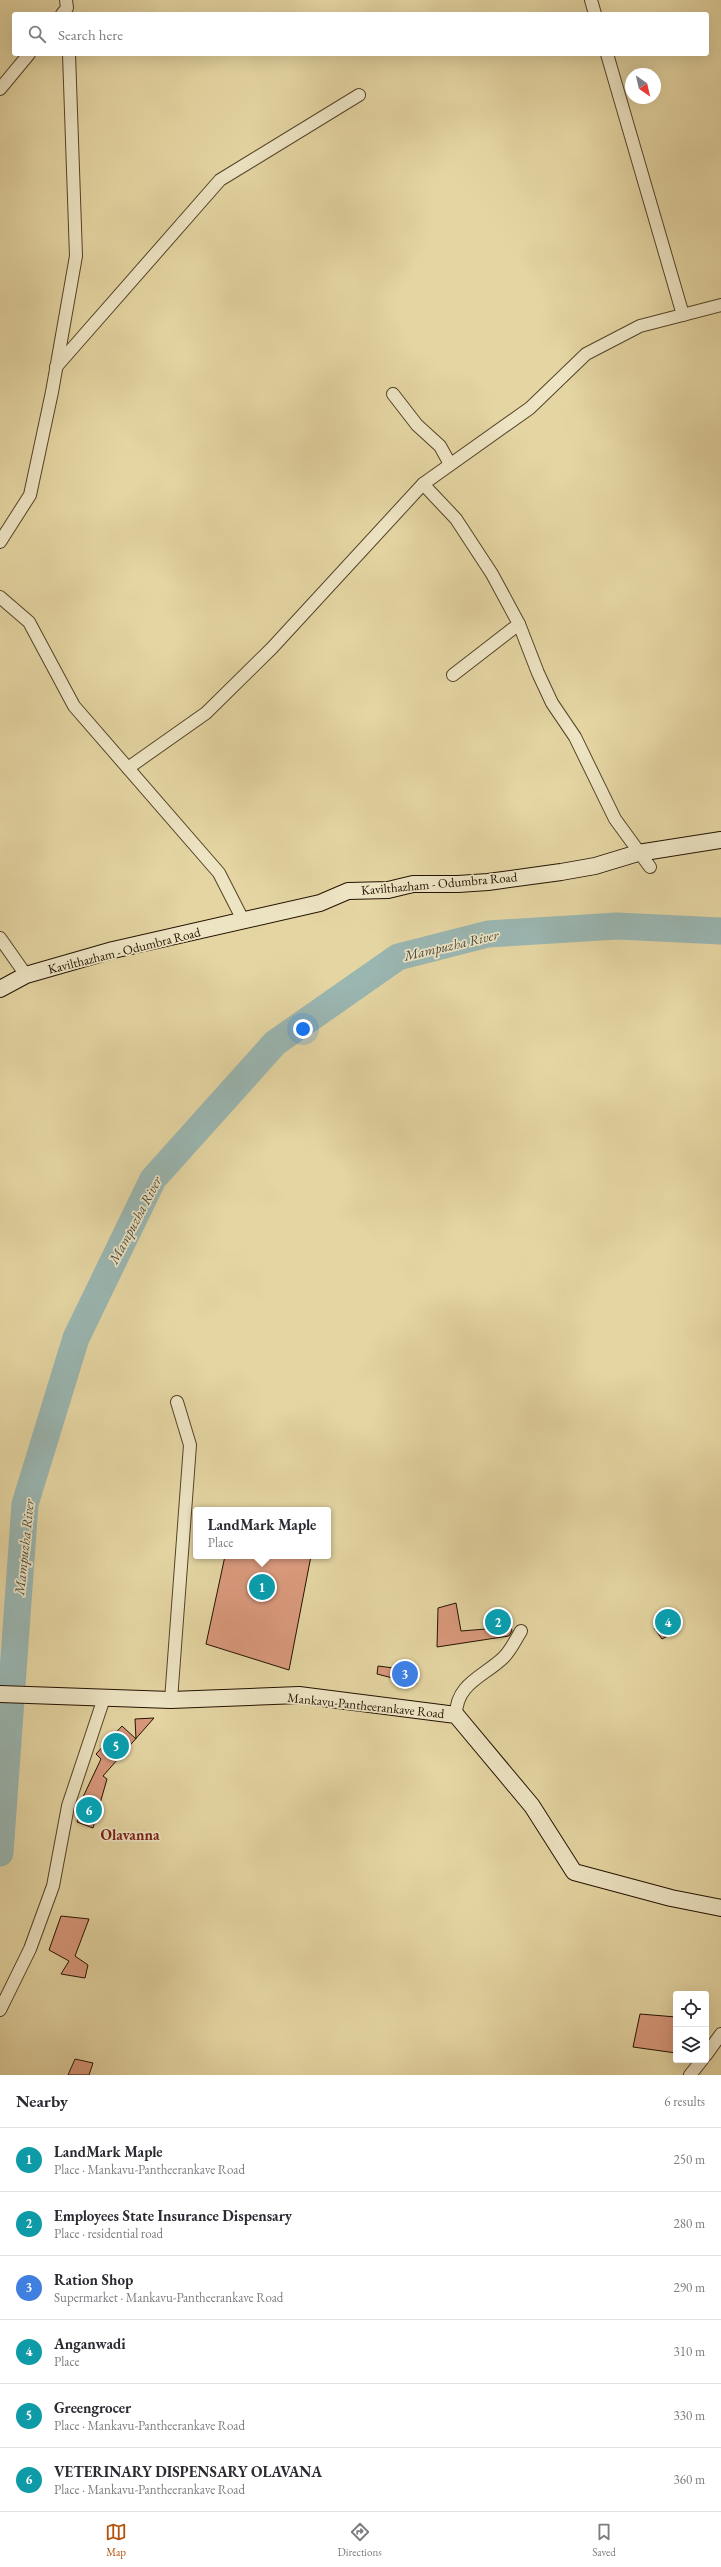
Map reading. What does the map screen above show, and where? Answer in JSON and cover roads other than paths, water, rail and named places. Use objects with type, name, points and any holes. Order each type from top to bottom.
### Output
[{"type":"main road","name":"Kavilthazham - Odumbra Road","points":[[0,989],[26,976],[113,950],[320,903],[348,891],[388,890],[412,884],[458,884],[488,882],[595,866],[638,853],[721,840]]},
{"type":"main road","name":"Mankavu-Pantheerankave Road","points":[[0,1694],[170,1700],[299,1695],[456,1715],[532,1806],[574,1872],[671,1898],[721,1908]]},
{"type":"street","points":[[591,0],[594,12]]},
{"type":"street","points":[[0,89],[27,56]]},
{"type":"street","points":[[0,542],[30,495],[56,367],[76,256],[69,56]]},
{"type":"street","points":[[608,56],[683,315]]},
{"type":"street","points":[[56,367],[220,180],[359,95]]},
{"type":"street","points":[[128,768],[206,713],[272,648],[423,484],[530,408],[586,354],[640,326],[721,305]]},
{"type":"street","points":[[393,394],[417,425],[440,446],[450,464]]},
{"type":"street","points":[[423,484],[456,519],[492,574],[519,624],[538,673],[552,703],[575,736],[615,819],[638,853],[650,867]]},
{"type":"street","points":[[0,597],[29,622],[74,706],[219,873],[243,920]]},
{"type":"street","points":[[453,675],[519,624]]},
{"type":"street","points":[[0,938],[26,976]]},
{"type":"street","points":[[170,1700],[190,1445],[177,1402]]},
{"type":"street","points":[[456,1715],[456,1701],[476,1677],[505,1656],[521,1631]]},
{"type":"street","points":[[0,2010],[30,1949],[53,1886],[68,1806],[104,1698]]},
{"type":"street","points":[[709,2051],[721,2034]]},
{"type":"street","points":[[690,2075],[700,2063]]},
{"type":"waterway","name":"Mampuzha River","points":[[0,1853],[25,1504],[76,1338],[153,1179],[275,1043],[398,957],[488,934],[617,926],[721,931]]},
{"type":"place","name":"LandMark Maple","points":[[262,1587]]},
{"type":"place","name":"Employees State Insurance Dispensary","points":[[498,1622]]},
{"type":"place","name":"Anganwadi","points":[[668,1622]]},
{"type":"place","name":"Ration Shop","points":[[405,1674]]},
{"type":"place","name":"Greengrocer","points":[[116,1746]]},
{"type":"place","name":"VETERINARY DISPENSARY OLAVANA","points":[[89,1810]]},
{"type":"district","name":"Olavanna","points":[[130,1835]]}]
